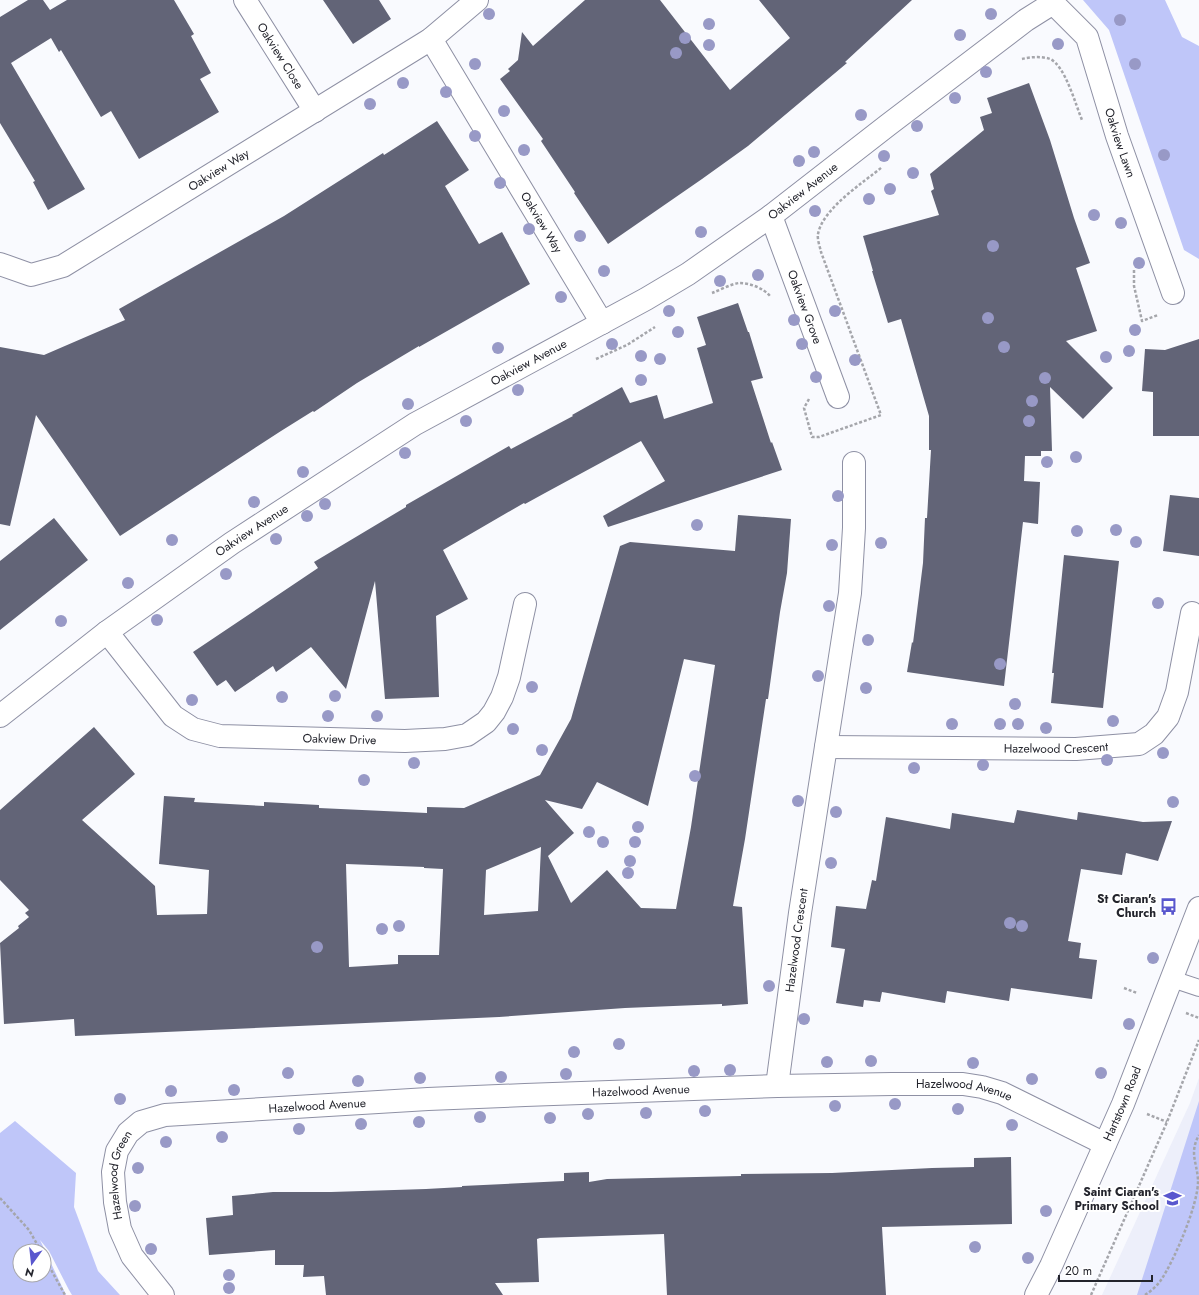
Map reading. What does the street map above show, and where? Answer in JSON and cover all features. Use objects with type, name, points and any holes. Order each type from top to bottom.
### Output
[{"type":"street","name":"Oakview Close","points":[[245,0],[315,111]]},
{"type":"street","name":"Oakview Way","points":[[0,264],[31,275],[63,266],[431,39],[477,0]]},
{"type":"street","name":"Oakview Avenue","points":[[0,716],[107,632],[232,543],[415,424],[646,299],[688,274],[771,216],[1022,23],[1053,3]]},
{"type":"street","name":"Oakview Lawn","points":[[1053,3],[1087,37],[1117,136],[1173,293]]},
{"type":"street","name":"Oakview Way","points":[[431,39],[602,323]]},
{"type":"street","name":"Oakview Grove","points":[[771,216],[838,397]]},
{"type":"street","name":"Hazelwood Crescent","points":[[777,1086],[800,913],[850,593],[854,528],[854,463]]},
{"type":"street","name":"Oakview Drive","points":[[107,632],[173,716],[193,729],[220,736],[405,741],[445,739],[467,734],[486,722],[494,712],[502,697],[509,677],[525,604]]},
{"type":"street","name":"Hazelwood Crescent","points":[[826,747],[1076,749],[1139,744],[1154,734],[1168,717],[1176,692],[1192,613]]},
{"type":"street","name":"Hartstown Road","points":[[1036,1295],[1123,1104],[1199,908]]},
{"type":"street","name":"Hazelwood Avenue","points":[[165,1115],[428,1099],[777,1086],[963,1084],[982,1087],[1002,1093],[1105,1144]]},
{"type":"street","name":"Hazelwood Green","points":[[163,1295],[132,1256],[120,1229],[115,1202],[113,1172],[117,1151],[128,1133],[141,1122],[165,1115]]},
{"type":"lane","points":[[1172,979],[1199,988]]},
{"type":"path","points":[[1022,59],[1029,57],[1042,57],[1051,59],[1064,75],[1084,127]]},
{"type":"path","points":[[812,395],[804,408],[812,437],[819,437],[881,415],[821,252],[818,235],[822,224],[830,211],[884,165]]},
{"type":"path","points":[[1134,263],[1134,286],[1142,321],[1161,314]]},
{"type":"path","points":[[707,294],[738,283],[751,285],[766,291],[771,297]]},
{"type":"path","points":[[593,361],[627,345],[661,324]]},
{"type":"path","points":[[1091,1295],[1167,1122],[1199,1040]]},
{"type":"path","points":[[1145,1295],[1160,1281],[1169,1268],[1194,1204],[1198,1180],[1193,1150],[1199,1135]]},
{"type":"path","points":[[0,1198],[29,1230],[36,1243]]},
{"type":"path","points":[[52,1271],[66,1295]]},
{"type":"shaded area","points":[[1083,0],[1165,0],[1182,37],[1199,46],[1199,259],[1184,250],[1109,30]]},
{"type":"shaded area","name":"Saint Ciaran's Primary School","points":[[1199,1078],[1199,1295],[1102,1295],[1190,1103]]},
{"type":"shaded area","points":[[1199,1101],[1199,1295],[1137,1295]]},
{"type":"shaded area","points":[[15,1121],[76,1173],[74,1207],[98,1271],[120,1295],[72,1295],[52,1257],[52,1243],[42,1243],[40,1240],[41,1243],[12,1243],[12,1283],[52,1283],[52,1265],[66,1295],[0,1295],[0,1133]]},
{"type":"building","points":[[28,0],[43,0],[50,10],[67,0],[174,0],[194,34],[191,36],[211,73],[200,79],[219,112],[139,159],[111,111],[101,117],[61,50],[59,52],[51,38],[11,63],[85,189],[48,210],[33,182],[35,181],[0,123],[0,17]]},
{"type":"building","points":[[323,0],[379,0],[391,19],[353,44]]},
{"type":"building","points":[[585,0],[660,0],[730,90],[790,38],[759,0],[912,0],[845,62],[847,63],[748,146],[608,244],[541,141],[543,139],[500,79],[510,71],[508,69],[518,60],[522,32],[533,46]]},
{"type":"building","points":[[1029,83],[1050,140],[1074,218],[1090,263],[1076,268],[1097,331],[1066,341],[1113,388],[1083,419],[1050,387],[1052,451],[1041,451],[1041,456],[1025,456],[1024,481],[1040,482],[1038,524],[1023,522],[1004,686],[907,672],[912,642],[913,643],[923,563],[925,518],[927,518],[931,450],[929,450],[929,416],[901,319],[888,323],[863,236],[939,215],[931,191],[934,189],[930,174],[984,130],[980,117],[992,113],[987,98]]},
{"type":"building","points":[[437,121],[469,170],[445,186],[479,244],[502,232],[530,284],[419,346],[357,383],[120,536],[36,415],[10,526],[0,524],[0,347],[44,355],[125,320],[119,309],[284,216],[383,153],[384,155]]},
{"type":"building","points":[[738,303],[749,332],[763,378],[751,381],[771,443],[772,442],[782,470],[608,527],[603,516],[665,481],[641,441],[525,504],[524,503],[443,550],[468,599],[436,616],[439,697],[385,699],[375,581],[346,689],[311,647],[276,672],[273,666],[235,692],[226,680],[217,686],[193,652],[318,568],[314,562],[406,507],[406,505],[509,446],[511,449],[573,416],[572,415],[622,387],[630,403],[657,395],[664,419],[713,403],[697,348],[706,345],[697,317]]},
{"type":"building","points":[[1199,339],[1199,436],[1153,436],[1153,392],[1142,391],[1145,349],[1165,350]]},
{"type":"building","points":[[1170,495],[1199,498],[1199,556],[1163,551]]},
{"type":"building","points":[[738,515],[791,519],[787,573],[768,699],[766,699],[745,839],[733,906],[742,907],[748,1004],[625,1008],[499,1017],[75,1036],[74,1019],[4,1024],[0,943],[19,928],[18,926],[29,917],[25,913],[29,910],[0,880],[0,810],[94,727],[135,774],[82,820],[155,886],[157,915],[207,914],[209,870],[159,864],[164,796],[195,798],[194,802],[264,806],[264,802],[319,805],[319,808],[427,813],[427,807],[464,808],[540,775],[571,719],[620,546],[630,542],[735,551]],"holes":[[[684,659],[715,665],[691,827],[676,909],[641,908],[607,870],[571,903],[548,856],[574,833],[545,800],[582,809],[597,782],[648,806]],[[541,847],[538,911],[484,915],[486,870]],[[346,864],[443,869],[439,955],[398,955],[398,964],[349,967]]]},
{"type":"building","points":[[54,518],[88,560],[0,630],[0,561]]},
{"type":"building","points":[[1064,555],[1119,561],[1103,708],[1051,703],[1054,673],[1052,673]]},
{"type":"building","points":[[1017,810],[1077,820],[1078,812],[1143,822],[1172,821],[1158,861],[1126,853],[1122,875],[1081,869],[1068,941],[1081,943],[1079,958],[1097,960],[1092,999],[1011,988],[1009,1001],[947,991],[945,1003],[882,992],[880,1002],[864,1000],[863,1007],[836,1003],[845,949],[831,947],[836,906],[866,909],[872,880],[876,881],[886,817],[950,829],[952,813],[1014,823]]},
{"type":"building","points":[[1011,1157],[1012,1224],[882,1227],[886,1295],[667,1295],[664,1234],[537,1239],[539,1282],[495,1283],[503,1295],[326,1295],[324,1276],[303,1277],[304,1265],[275,1265],[275,1250],[209,1255],[206,1218],[233,1215],[232,1196],[273,1192],[426,1189],[564,1181],[564,1173],[589,1172],[589,1182],[607,1179],[741,1176],[741,1174],[832,1173],[974,1167],[974,1158]]},
{"type":"place","name":"St Ciaran's Church","points":[[1169,906]]},
{"type":"place","name":"Saint Ciaran's Primary School","points":[[1172,1199]]}]
